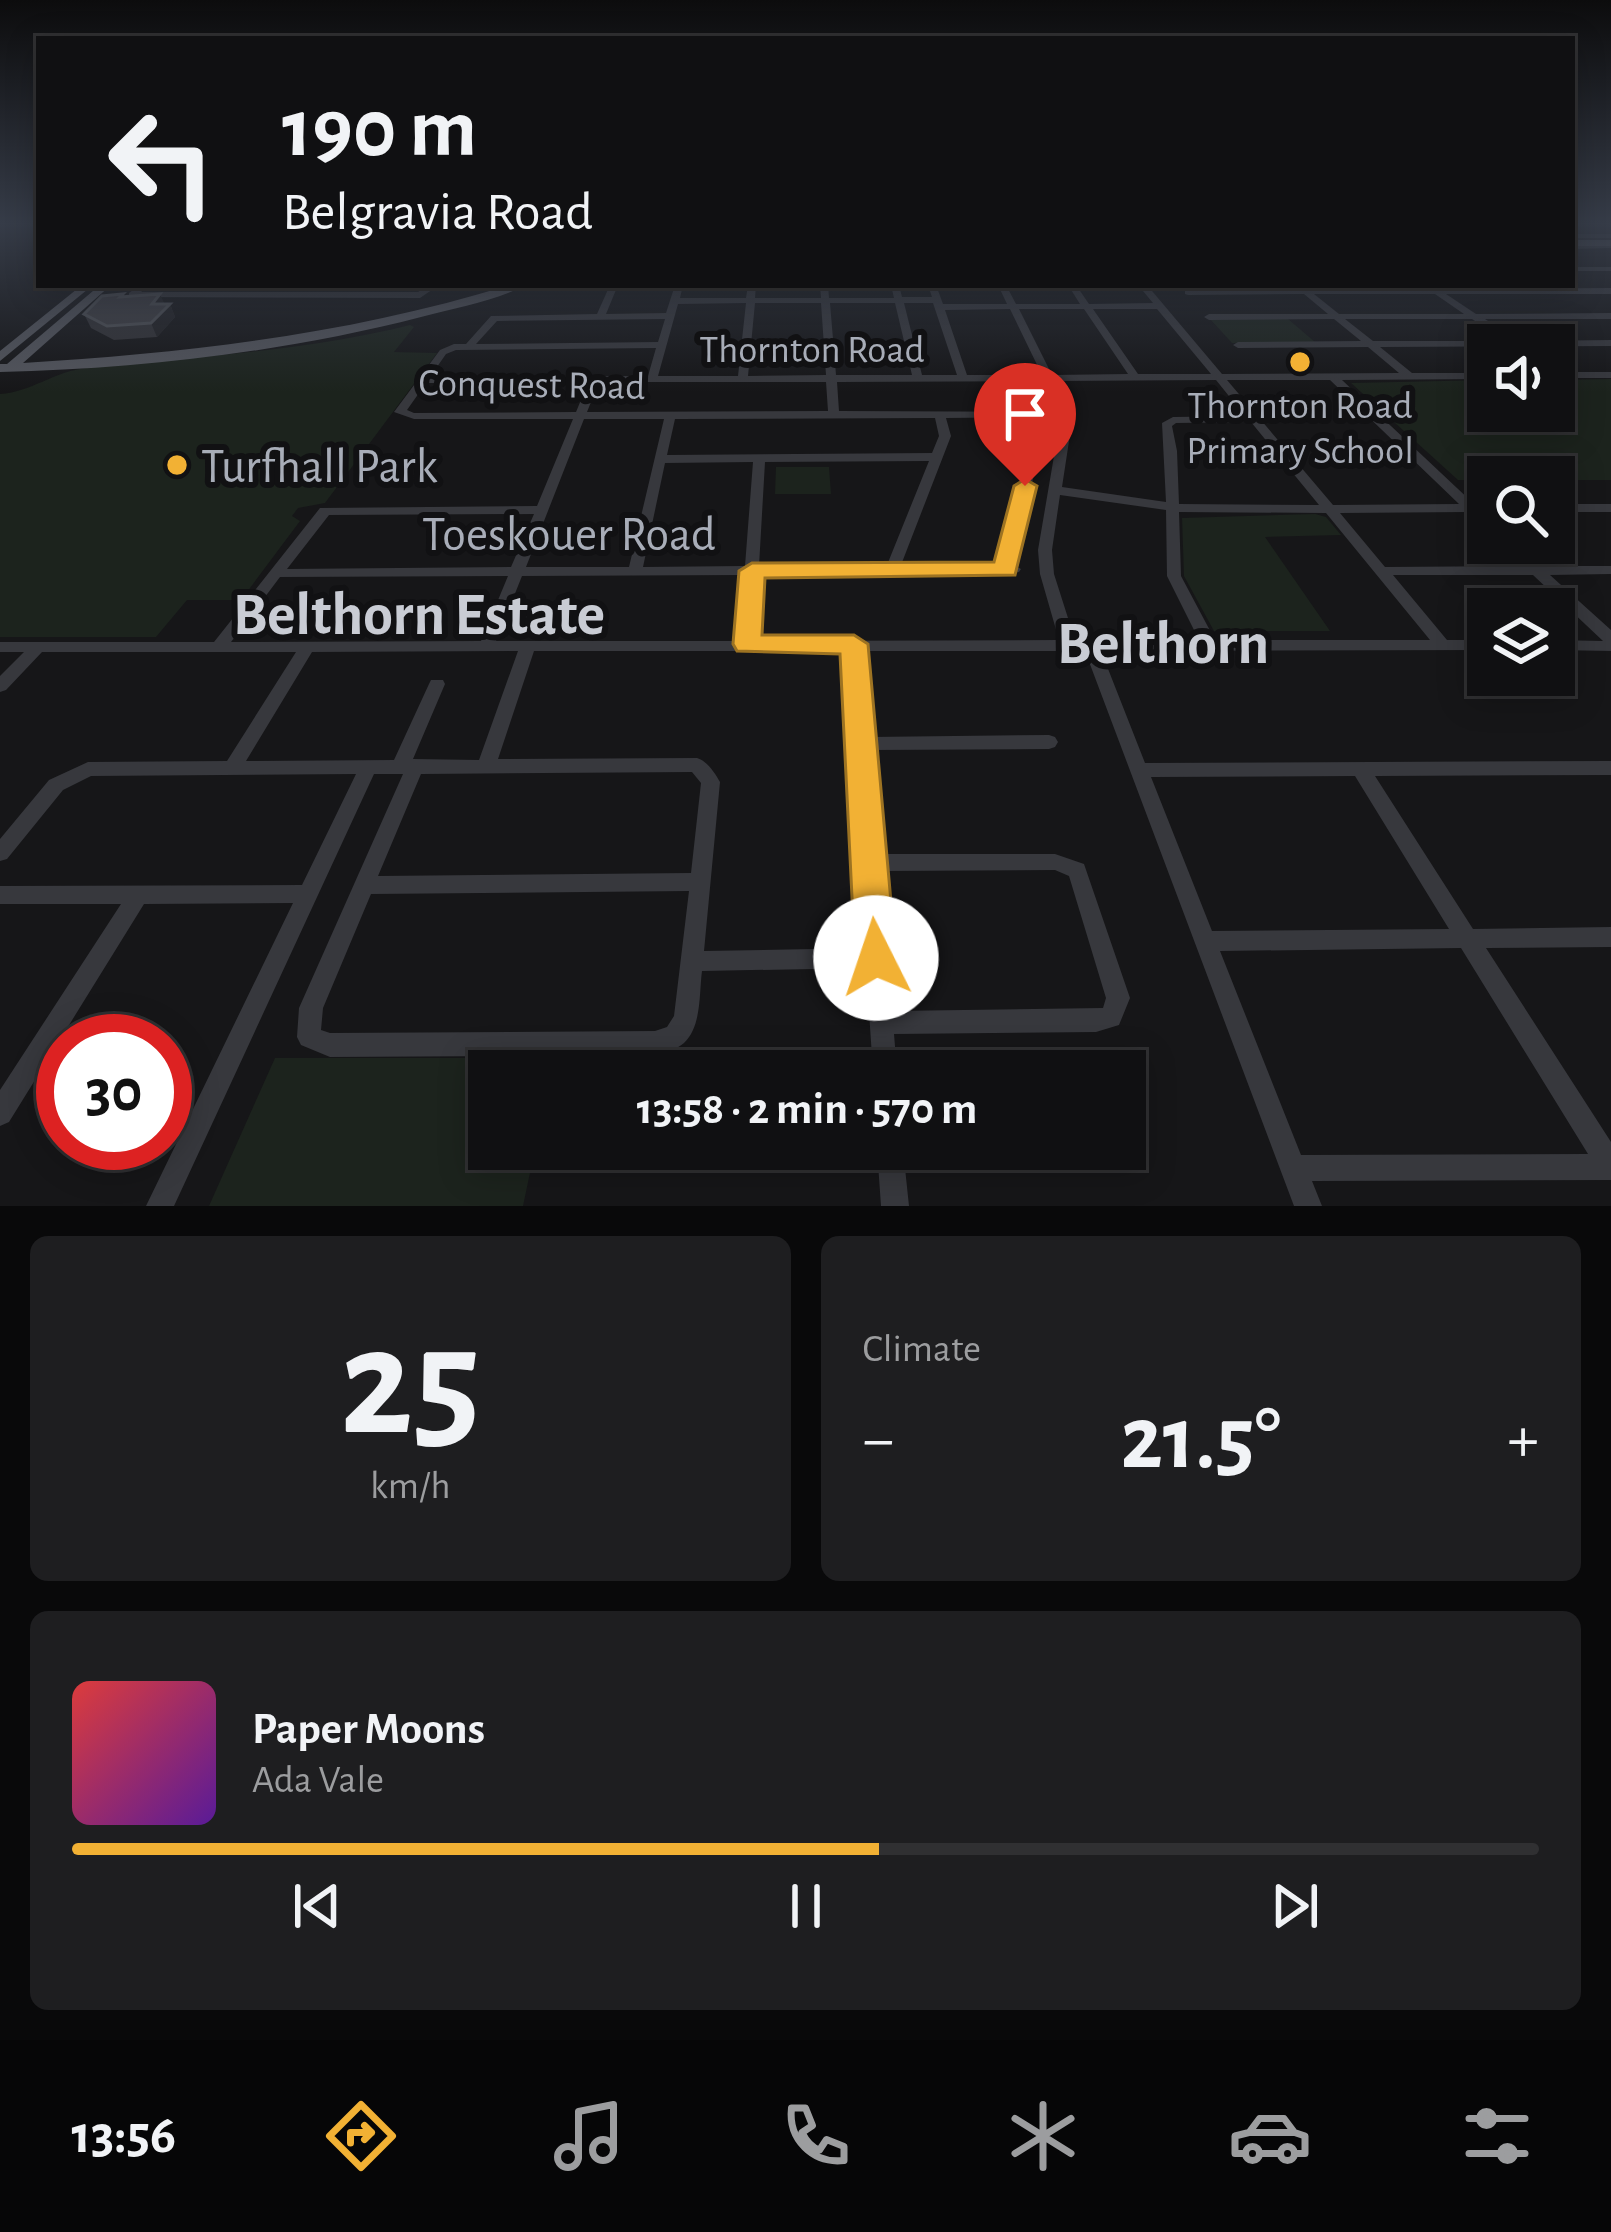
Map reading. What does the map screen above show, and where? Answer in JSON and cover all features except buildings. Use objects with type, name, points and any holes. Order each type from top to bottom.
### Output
[{"type":"main road","points":[[2,365],[34,329],[84,288]]},
{"type":"main road","points":[[26,356],[103,288]]},
{"type":"main road","points":[[2,365],[26,356],[213,345],[315,332],[508,288]]},
{"type":"main road","points":[[2,365],[188,357],[301,342],[407,320],[511,288]]},
{"type":"main road","points":[[62,323],[49,346],[79,353]]},
{"type":"main road","points":[[0,348],[34,329]]},
{"type":"street","points":[[141,288],[132,295],[424,295],[432,288]]},
{"type":"street","points":[[601,316],[613,288]]},
{"type":"street","points":[[652,379],[678,288]]},
{"type":"street","points":[[742,379],[752,288]]},
{"type":"street","points":[[824,288],[834,415]]},
{"type":"street","points":[[896,288],[918,378]]},
{"type":"street","points":[[933,288],[963,378]]},
{"type":"street","points":[[1004,288],[1066,415],[1045,560],[1139,770],[1308,1206]]},
{"type":"street","points":[[1074,288],[1135,377]]},
{"type":"street","points":[[1145,288],[1444,645]]},
{"type":"street","points":[[1188,292],[1303,288],[1611,291]]},
{"type":"street","points":[[1303,288],[1409,376]]},
{"type":"street","points":[[1432,288],[1486,324]]},
{"type":"street","points":[[1552,288],[1608,317]]},
{"type":"street","points":[[674,301],[1160,306]]},
{"type":"street","name":"Conquest Road","points":[[670,316],[494,318],[470,346],[443,352],[401,414],[1044,414]]},
{"type":"street","points":[[1209,317],[1608,317]]},
{"type":"street","points":[[1575,343],[1611,343]]},
{"type":"street","points":[[1238,345],[1467,344]]},
{"type":"street","points":[[470,346],[661,345]]},
{"type":"street","points":[[1575,374],[1611,375]]},
{"type":"street","points":[[1332,376],[1467,504]]},
{"type":"street","name":"Thornton Road","points":[[424,380],[1467,376]]},
{"type":"street","points":[[487,645],[595,380]]},
{"type":"street","name":"Toeskouer Road","points":[[276,573],[1010,570],[1044,414]]},
{"type":"street","points":[[635,572],[670,415]]},
{"type":"street","points":[[892,570],[945,436],[940,415]]},
{"type":"street","points":[[1209,644],[1174,576],[1168,422],[1254,419]]},
{"type":"street","points":[[662,458],[936,457]]},
{"type":"street","points":[[748,644],[759,458]]},
{"type":"street","points":[[1055,490],[1172,508],[1467,508]]},
{"type":"street","points":[[1575,508],[1611,508]]},
{"type":"street","points":[[218,647],[325,511],[542,510]]},
{"type":"street","points":[[1528,564],[1611,642]]},
{"type":"street","points":[[1382,571],[1611,570]]},
{"type":"street","points":[[1575,644],[1611,642]]},
{"type":"street","points":[[854,644],[884,1050]]},
{"type":"street","points":[[487,764],[528,645]]},
{"type":"street","points":[[0,647],[1467,645]]},
{"type":"street","points":[[235,765],[308,646]]},
{"type":"street","points":[[0,686],[38,647]]},
{"type":"street","points":[[0,853],[56,785],[78,771],[235,765],[369,766],[408,765],[487,764],[697,765],[711,782],[685,1019],[675,1036],[655,1043],[330,1045],[309,1037],[311,1008],[365,885],[408,765],[437,684]]},
{"type":"street","points":[[860,743],[1048,742]]},
{"type":"street","points":[[160,1206],[369,766]]},
{"type":"street","points":[[1139,770],[1609,770]]},
{"type":"street","points":[[1361,770],[1611,1166]]},
{"type":"street","points":[[868,863],[1066,864],[1083,878],[1118,998],[1111,1017],[1096,1021],[882,1023]]},
{"type":"street","points":[[365,885],[700,882]]},
{"type":"street","points":[[0,1113],[140,894]]},
{"type":"street","points":[[0,895],[308,894]]},
{"type":"street","points":[[1207,941],[1611,938]]},
{"type":"street","points":[[693,961],[876,958]]},
{"type":"street","points":[[1293,1168],[1611,1166]]},
{"type":"street","points":[[892,1170],[895,1206]]},
{"type":"shaded area","points":[[1210,319],[1288,319],[1315,342],[1232,343]]},
{"type":"shaded area","name":"Turfhall Park","points":[[414,327],[394,352],[437,353],[325,503],[298,508],[292,516],[300,521],[241,600],[187,600],[156,637],[0,637],[0,394],[75,370],[289,347]]},
{"type":"shaded area","points":[[1611,379],[1611,480],[1575,480],[1575,456],[1467,456],[1467,480],[1458,480],[1351,383],[1467,380],[1467,432],[1575,432],[1575,380]]},
{"type":"shaded area","points":[[776,467],[829,467],[831,494],[775,494]]},
{"type":"shaded area","points":[[1326,517],[1341,535],[1265,537],[1330,631],[1214,631],[1184,576],[1182,518]]},
{"type":"shaded area","points":[[275,1058],[468,1058],[468,1170],[531,1170],[523,1206],[209,1206]]},
{"type":"place","name":"Thornton Road Primary School","points":[[1300,362]]},
{"type":"place","name":"Turfhall Park","points":[[177,465]]},
{"type":"district","name":"Belthorn Estate","points":[[419,613]]},
{"type":"district","name":"Belthorn","points":[[1163,642]]},
{"type":"route","points":[[876,958],[854,644],[748,644],[752,571],[1005,570],[1025,486]]}]
